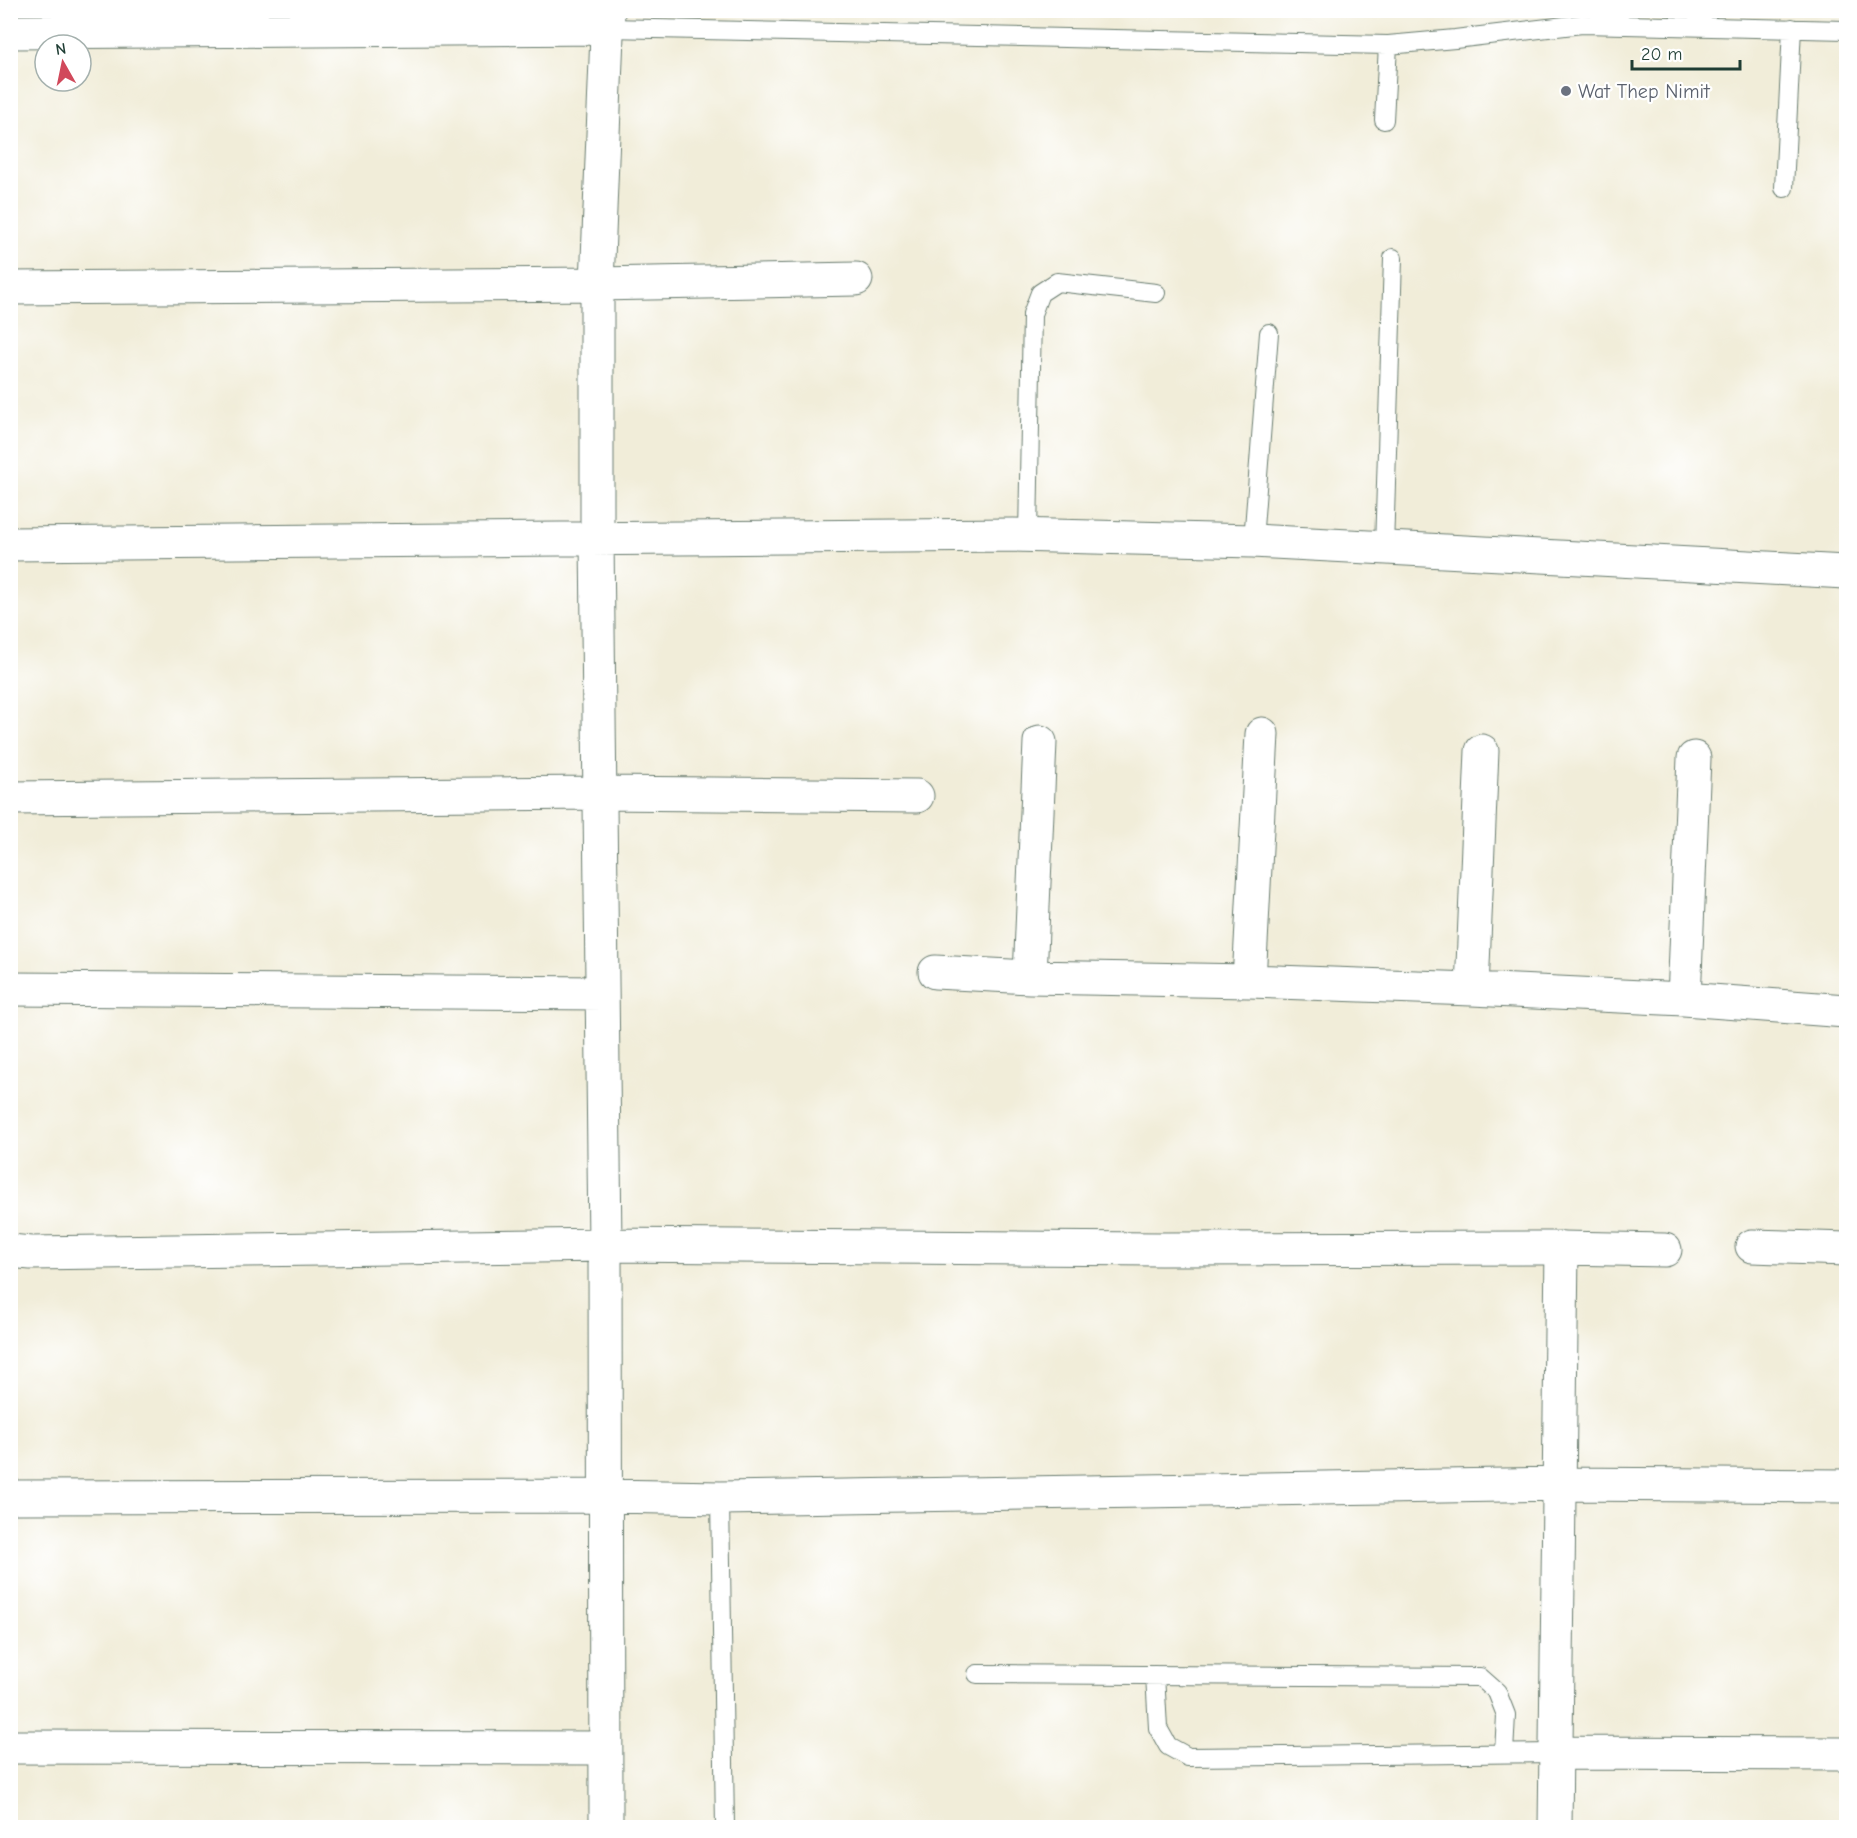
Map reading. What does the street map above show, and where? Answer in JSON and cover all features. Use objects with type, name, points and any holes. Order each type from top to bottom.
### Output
[{"type":"street","points":[[10,32],[608,19],[597,284],[599,793],[605,1245],[606,1827]]},
{"type":"street","points":[[10,288],[597,284],[856,279]]},
{"type":"street","points":[[10,544],[1028,536],[1253,541],[1846,572]]},
{"type":"street","points":[[1249,981],[1262,734]]},
{"type":"street","points":[[1030,977],[1040,741]]},
{"type":"street","points":[[1472,989],[1482,751]]},
{"type":"street","points":[[1684,999],[1694,758]]},
{"type":"street","points":[[10,798],[599,793],[917,796]]},
{"type":"street","points":[[935,972],[1030,977],[1249,981],[1472,989],[1684,999],[1846,1011]]},
{"type":"street","points":[[10,989],[602,993]]},
{"type":"street","points":[[10,1251],[31,1253],[605,1245],[1161,1250],[1562,1248],[1665,1250]]},
{"type":"street","points":[[1752,1246],[1846,1249]]},
{"type":"street","points":[[1555,1827],[1562,1248]]},
{"type":"street","points":[[10,1497],[606,1496],[720,1498],[1560,1484],[1846,1486]]},
{"type":"street","points":[[10,1747],[605,1748]]},
{"type":"street","points":[[1555,1753],[1846,1754]]},
{"type":"lane","points":[[608,19],[1388,45],[1582,24],[1846,30]]},
{"type":"lane","points":[[1784,188],[1792,28]]},
{"type":"lane","points":[[1384,120],[1388,45]]},
{"type":"lane","points":[[1383,549],[1393,258]]},
{"type":"lane","points":[[1028,536],[1032,314],[1040,293],[1058,282],[1156,293]]},
{"type":"lane","points":[[1253,541],[1269,333]]},
{"type":"lane","points":[[720,1498],[725,1827]]},
{"type":"lane","points":[[977,1674],[1480,1677],[1497,1692],[1506,1715],[1504,1753]]},
{"type":"lane","points":[[1155,1676],[1158,1728],[1168,1746],[1188,1757],[1555,1753]]},
{"type":"place","name":"Wat Thep Nimit","points":[[1566,91]]}]
